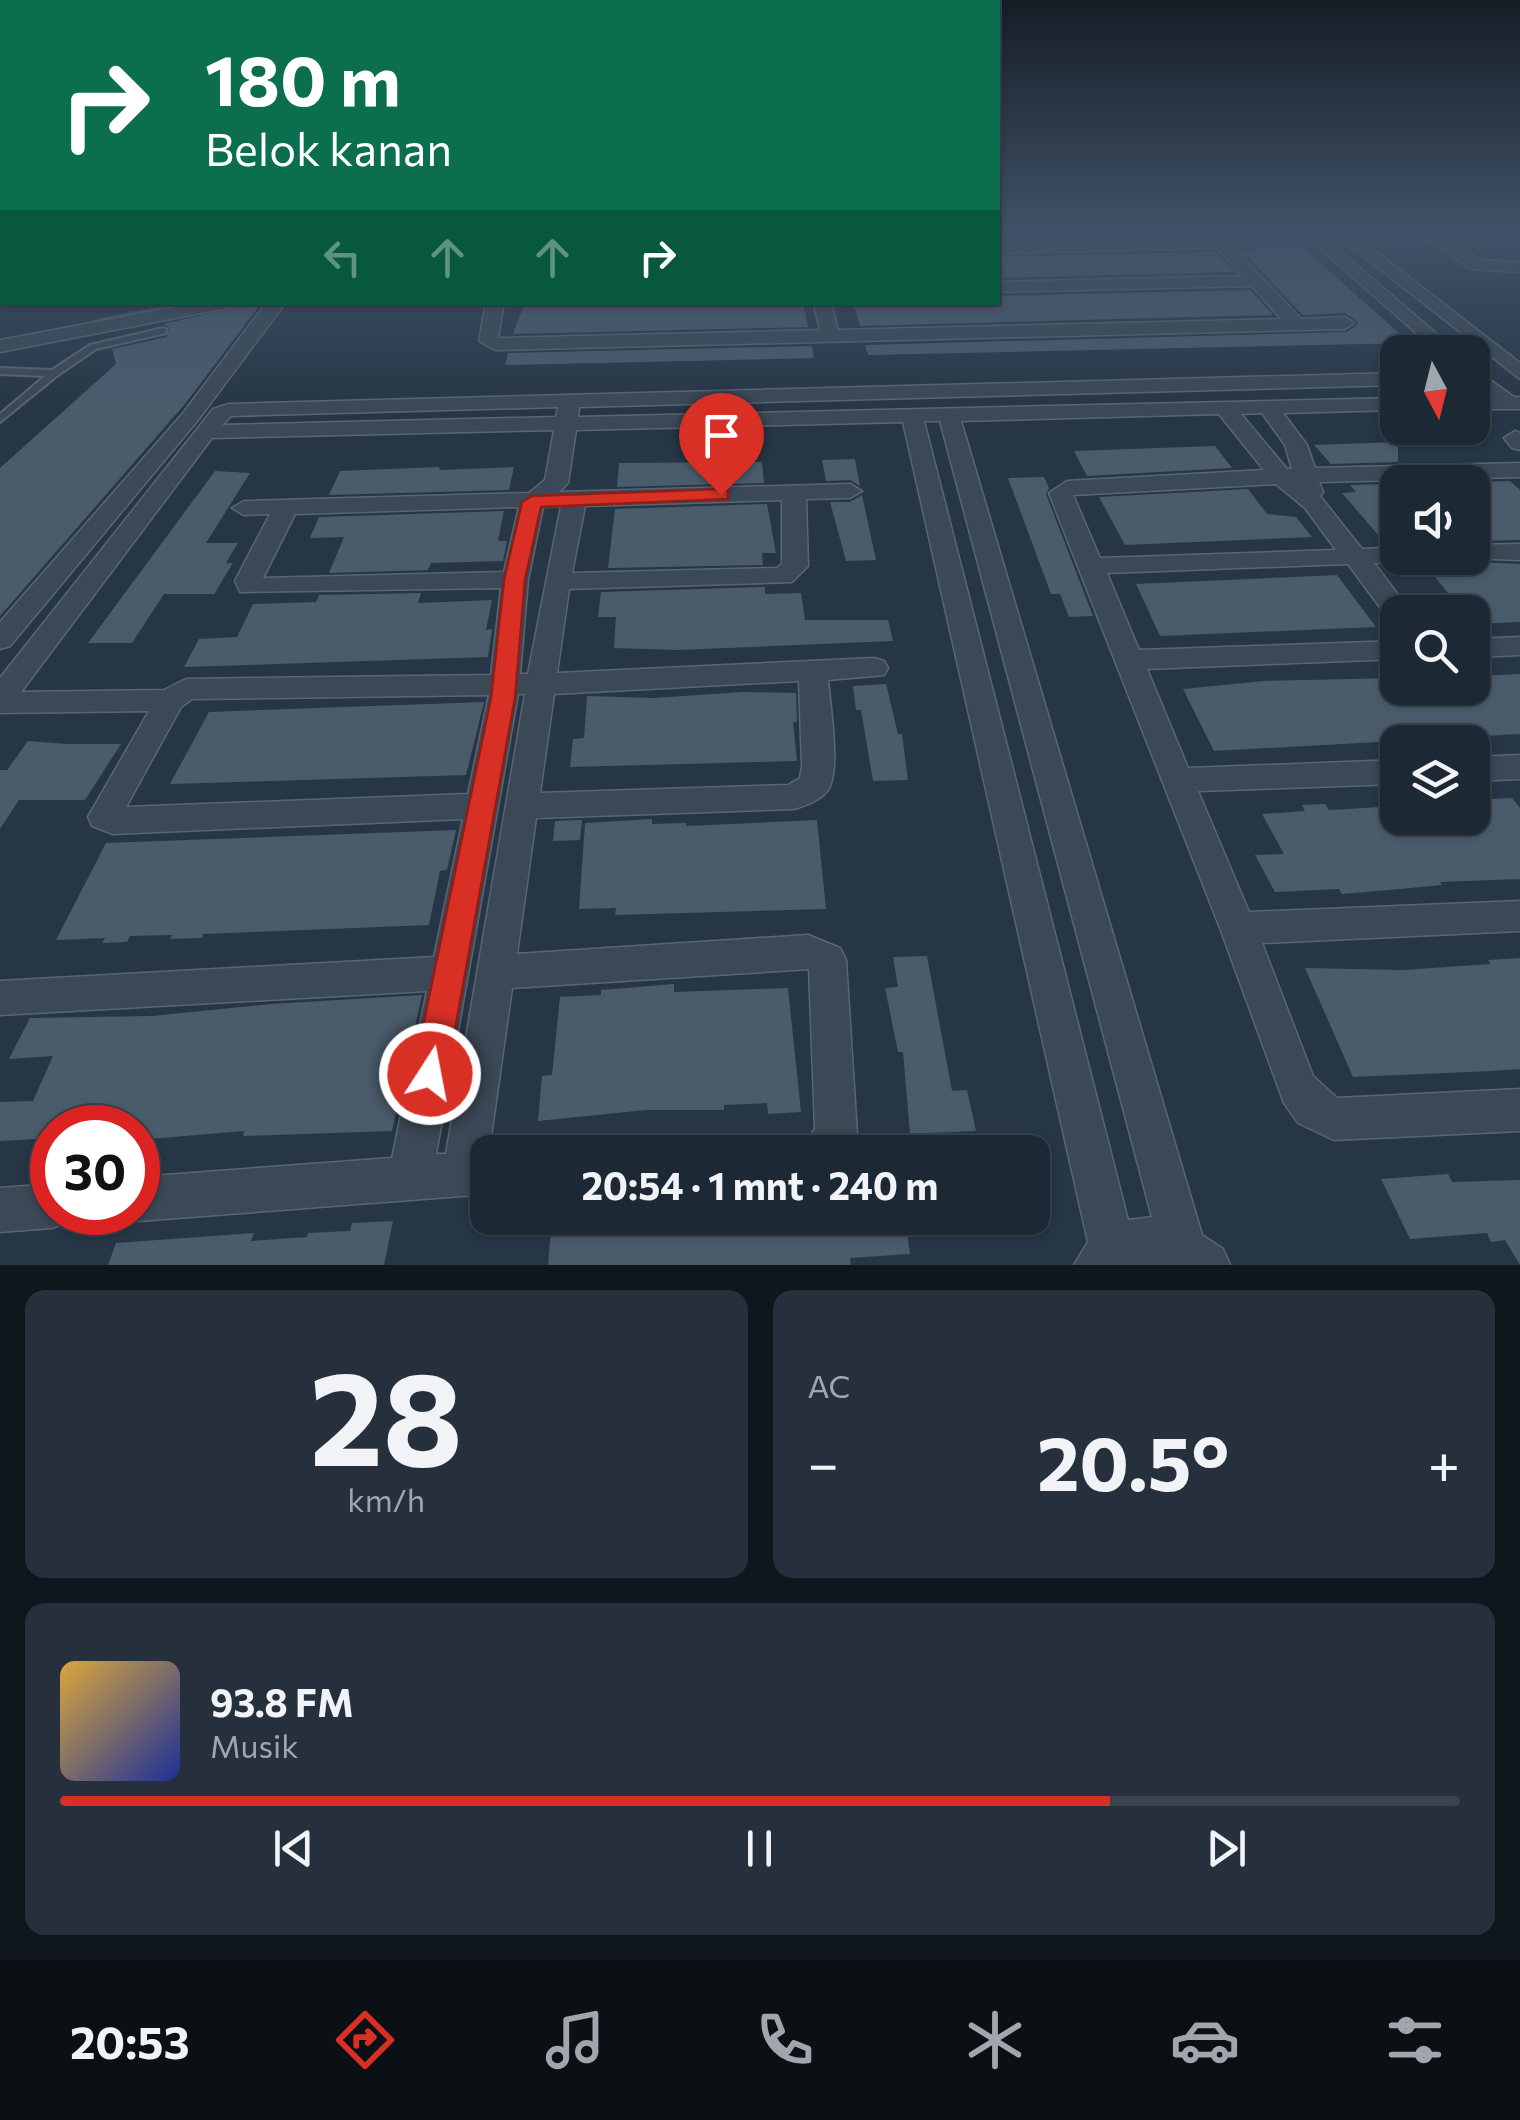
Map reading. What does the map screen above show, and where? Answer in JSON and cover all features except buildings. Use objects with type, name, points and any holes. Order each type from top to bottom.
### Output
[{"type":"street","points":[[1266,292],[1296,324]]},
{"type":"street","points":[[1379,292],[1429,335]]},
{"type":"street","points":[[1417,292],[1520,373]]},
{"type":"street","points":[[0,346],[217,305]]},
{"type":"street","points":[[0,640],[191,416],[275,305]]},
{"type":"street","points":[[494,305],[488,341],[495,344],[1345,322]]},
{"type":"street","points":[[823,305],[830,335]]},
{"type":"street","points":[[0,701],[206,432],[568,412],[1380,380]]},
{"type":"street","points":[[1236,384],[1290,438],[1294,476]]},
{"type":"street","points":[[1490,386],[1514,402]]},
{"type":"street","points":[[568,412],[949,415],[1380,404]]},
{"type":"street","points":[[1225,408],[1251,440],[1294,476],[1384,595]]},
{"type":"street","points":[[480,1135],[498,972],[557,581],[554,495],[568,412]]},
{"type":"street","points":[[912,415],[1104,1256],[1146,1238],[1195,1256]]},
{"type":"street","points":[[949,415],[1195,1256]]},
{"type":"street","points":[[1251,440],[1290,438]]},
{"type":"street","points":[[1520,470],[1294,476],[1067,488],[1061,493],[1238,928],[1298,1089],[1313,1108],[1334,1119],[1358,1121],[1520,1110]]},
{"type":"street","points":[[244,508],[554,495],[850,491]]},
{"type":"street","points":[[557,581],[783,576],[795,566],[794,492]]},
{"type":"street","points":[[410,1176],[505,684],[515,580],[554,495]]},
{"type":"street","points":[[286,507],[248,580],[249,586],[515,580]]},
{"type":"street","points":[[1490,553],[1520,552]]},
{"type":"street","points":[[1093,566],[1380,556]]},
{"type":"street","points":[[1490,647],[1520,646]]},
{"type":"street","points":[[1130,660],[1380,651]]},
{"type":"street","points":[[481,806],[113,821],[104,817],[170,700],[194,688],[544,684],[874,668]]},
{"type":"street","points":[[523,806],[794,797],[816,784],[814,672]]},
{"type":"street","points":[[0,701],[170,700]]},
{"type":"street","points":[[1490,768],[1520,767]]},
{"type":"street","points":[[1178,780],[1380,773]]},
{"type":"street","points":[[466,880],[513,876]]},
{"type":"street","points":[[1238,928],[1520,916]]},
{"type":"street","points":[[498,972],[808,951],[827,960],[835,1135]]},
{"type":"street","points":[[0,998],[450,972]]},
{"type":"street","points":[[160,1197],[470,1173]]},
{"type":"street","points":[[0,1210],[30,1208]]},
{"type":"lane","points":[[0,419],[54,373],[104,342],[162,331]]},
{"type":"lane","points":[[0,371],[54,373]]},
{"type":"waterway","points":[[95,322],[178,305]]},
{"type":"route","points":[[430,1074],[503,698],[515,580],[532,502],[721,495]]}]
